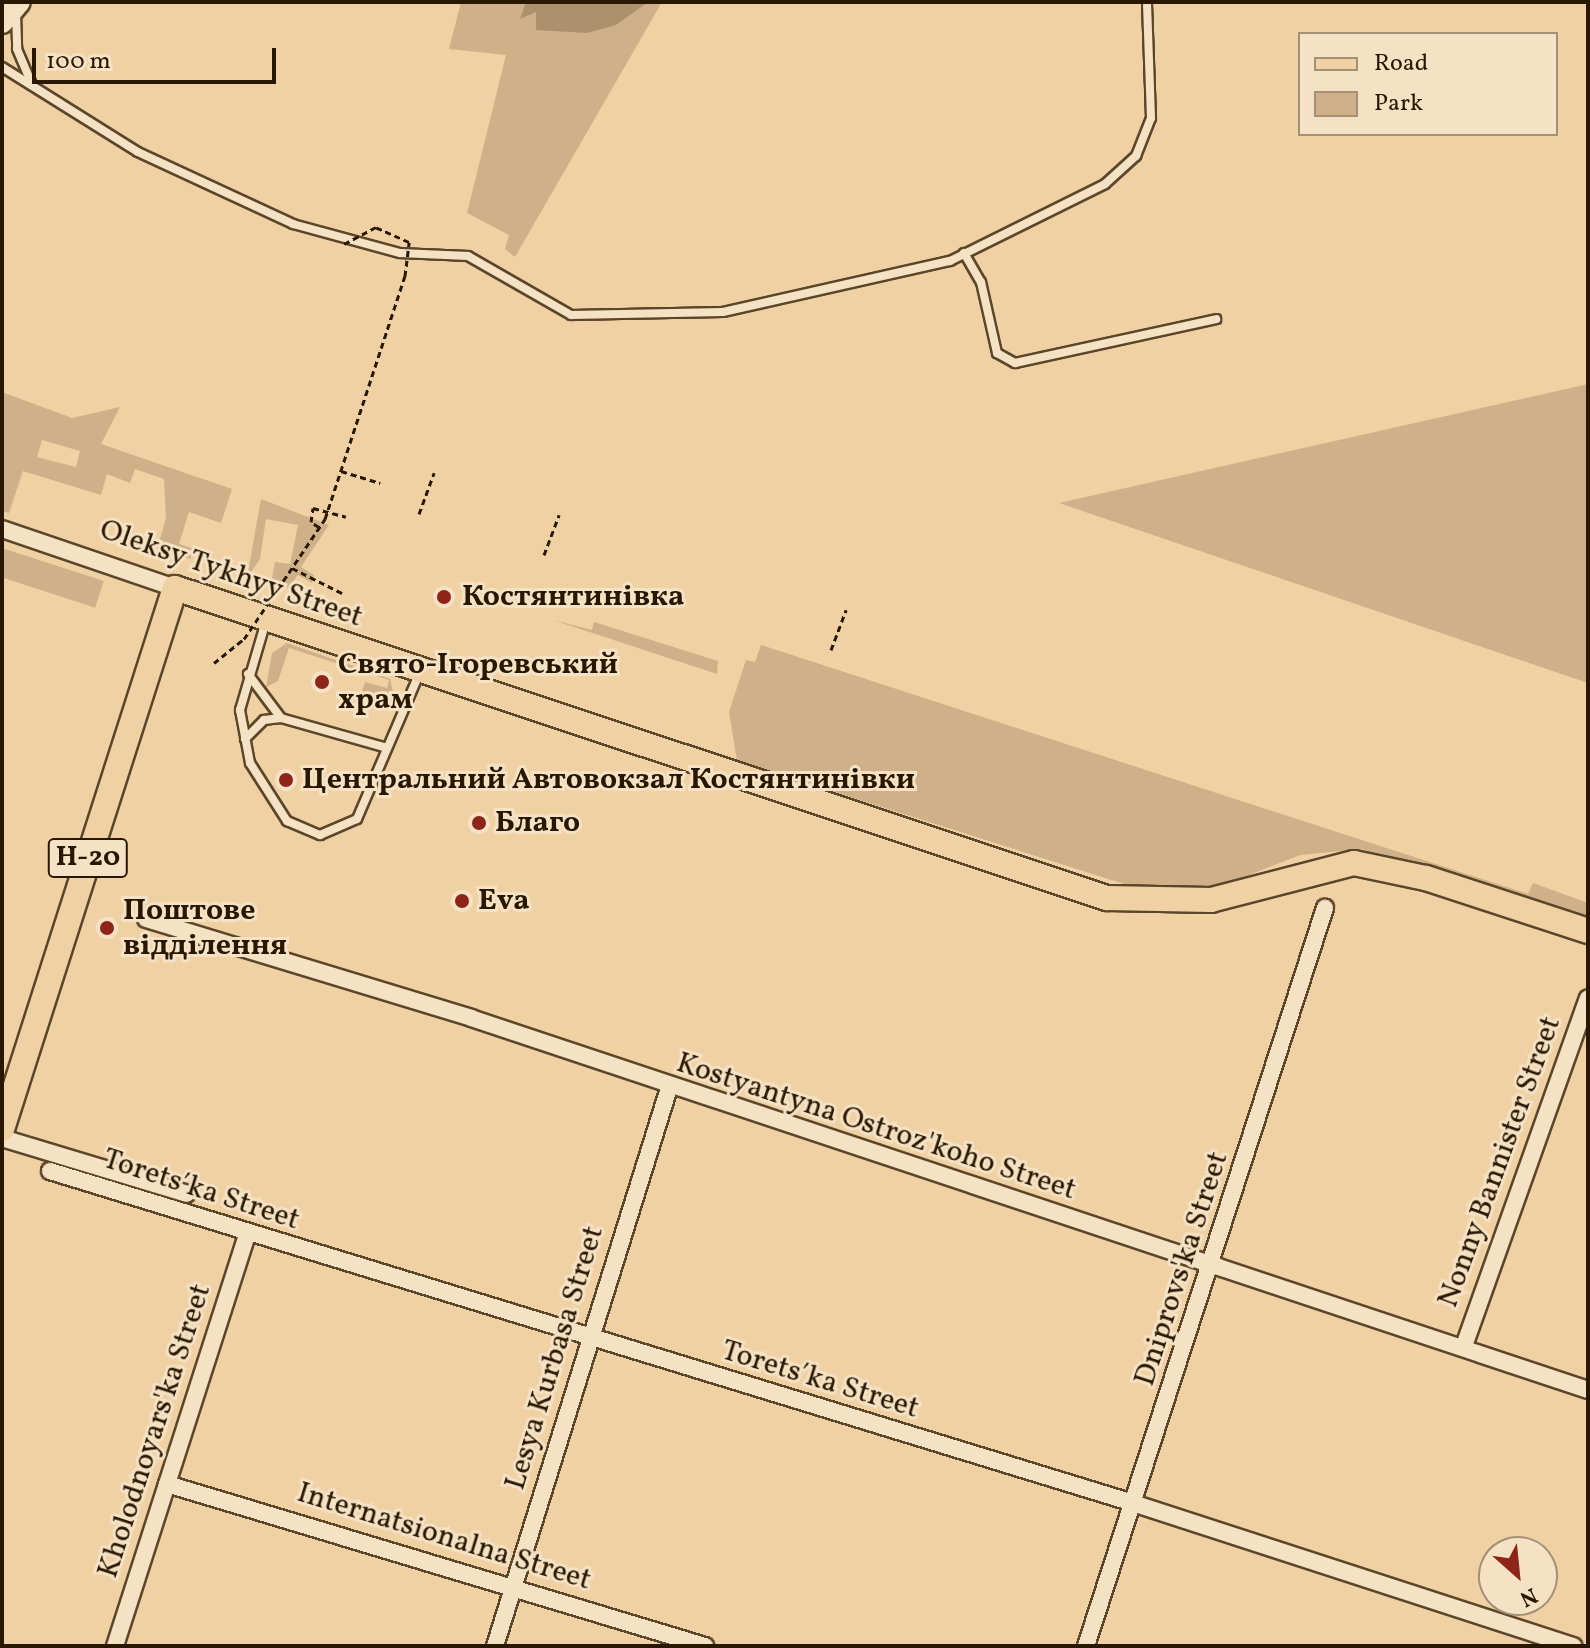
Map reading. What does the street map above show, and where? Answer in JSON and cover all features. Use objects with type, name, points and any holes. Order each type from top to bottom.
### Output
[{"type":"main road","points":[[2,22],[20,2]]},
{"type":"main road","name":"Oleksy Tykhyy Street","points":[[175,588],[1107,898],[1211,900],[1274,878],[1354,863],[1426,878],[1588,931]]},
{"type":"main road","name":"Н-20","points":[[2,1129],[175,588]]},
{"type":"street","name":"Oleksy Tykhyy Street","points":[[2,529],[175,588]]},
{"type":"street","name":"Dniprovs'ka Street","points":[[1086,1646],[1214,1269],[1325,908]]},
{"type":"street","name":"Kostyantyna Ostroz'koho Street","points":[[146,919],[471,1018],[669,1088],[1214,1269],[1464,1346],[1588,1390]]},
{"type":"street","name":"Nonny Bannister Street","points":[[1464,1346],[1588,998]]},
{"type":"street","name":"Lesya Kurbasa Street","points":[[495,1646],[669,1088]]},
{"type":"street","points":[[2,1138],[187,1194]]},
{"type":"street","name":"Toretsʹka Street","points":[[50,1171],[589,1340],[1133,1503],[1573,1646]]},
{"type":"street","name":"Kholodnoyars'ka Street","points":[[115,1646],[247,1234]]},
{"type":"street","name":"Internatsionalna Street","points":[[167,1484],[515,1586],[705,1646]]},
{"type":"lane","points":[[20,2],[17,49],[32,86]]},
{"type":"lane","points":[[2,67],[138,152],[293,224],[400,253],[468,256],[571,315],[746,309],[964,253],[1074,206],[1136,156],[1151,118],[1147,2]]},
{"type":"lane","points":[[964,253],[981,282],[997,353],[1015,363],[1216,319]]},
{"type":"lane","points":[[266,620],[240,710],[245,739],[258,786],[272,806],[287,821],[320,835],[357,819],[420,672]]},
{"type":"lane","points":[[248,674],[281,718]]},
{"type":"lane","points":[[245,739],[264,720],[281,718],[387,748]]},
{"type":"path","points":[[214,663],[244,639],[319,527],[341,471],[409,242],[376,227],[342,245]]},
{"type":"path","points":[[341,471],[380,483]]},
{"type":"path","points":[[419,514],[434,473]]},
{"type":"path","points":[[319,527],[311,522],[313,508],[346,517]]},
{"type":"path","points":[[544,555],[559,515]]},
{"type":"path","points":[[292,568],[342,593]]},
{"type":"path","points":[[831,650],[846,610]]},
{"type":"green space","points":[[461,2],[662,2],[515,257],[505,249],[509,235],[467,213],[506,55],[449,49]]},
{"type":"green space","points":[[1588,384],[1588,683],[1059,503]]},
{"type":"green space","points":[[2,392],[72,418],[120,407],[101,444],[232,489],[221,523],[189,512],[179,544],[194,549],[190,559],[157,549],[166,518],[164,479],[135,469],[130,483],[107,474],[101,495],[23,471],[9,513],[2,511]],"holes":[[[42,440],[80,451],[76,467],[37,457]]]},
{"type":"green space","points":[[261,499],[329,525],[301,567],[314,575],[312,583],[298,575],[288,588],[271,583],[275,562],[290,564],[298,525],[266,519],[260,559],[247,578]]},
{"type":"green space","points":[[2,548],[104,581],[95,608],[2,577]]},
{"type":"green space","points":[[553,620],[592,630],[594,622],[718,661],[717,674]]},
{"type":"green space","points":[[287,643],[390,679],[396,704],[361,694],[365,682],[387,688],[389,680],[289,648],[278,681],[266,687],[272,653]]},
{"type":"green space","points":[[761,645],[1528,894],[1533,883],[1588,903],[1588,919],[1361,849],[1300,855],[1213,889],[1146,891],[737,761],[729,712],[746,660],[755,662]]},
{"type":"shaded area","points":[[526,2],[648,2],[616,25],[587,33],[536,30],[536,12],[520,19]]},
{"type":"place","name":"Костянтинівка","points":[[444,597]]},
{"type":"place","name":"Свято-Ігоревський храм","points":[[322,682]]},
{"type":"place","name":"Центральний Автовокзал Костянтинівки","points":[[286,780]]},
{"type":"place","name":"Благо","points":[[479,823]]},
{"type":"place","name":"Eva","points":[[462,901]]},
{"type":"place","name":"Поштове відділення","points":[[107,928]]}]
